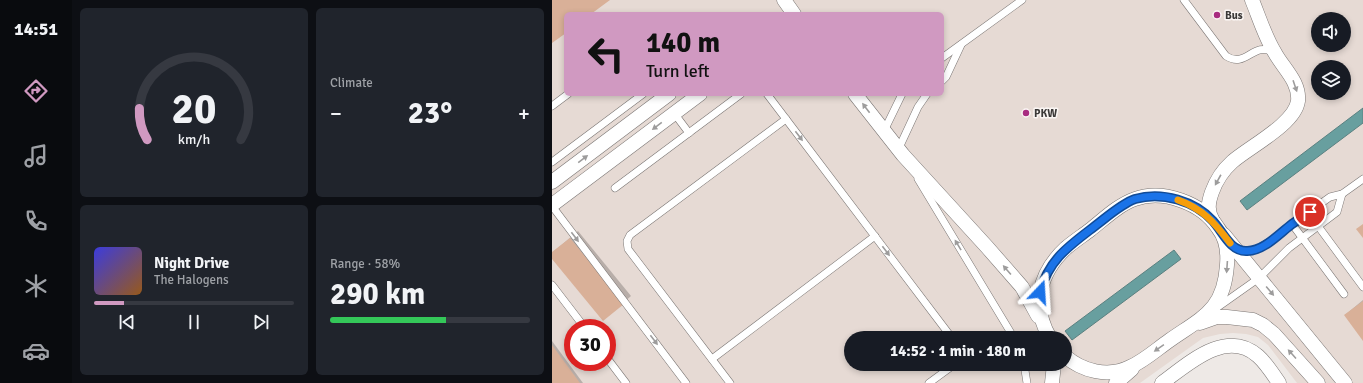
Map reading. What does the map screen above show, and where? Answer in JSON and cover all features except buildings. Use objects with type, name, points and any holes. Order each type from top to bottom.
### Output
[{"type":"street","points":[[1072,361],[1082,368],[1104,372],[1129,368],[1191,326],[1207,313],[1219,299],[1226,279],[1226,249],[1224,238],[1209,214],[1209,201],[1224,169],[1283,124],[1295,110],[1298,101],[1298,94],[1292,79],[1275,53],[1252,0]]},
{"type":"street","points":[[552,182],[666,96]]},
{"type":"street","points":[[552,205],[697,96]]},
{"type":"street","points":[[857,96],[900,152],[1022,287],[1046,331]]},
{"type":"street","points":[[1047,331],[1039,304],[1040,292],[1044,279],[1050,268],[1066,248],[1116,210],[1134,199],[1158,196],[1170,198],[1198,208],[1216,225],[1345,383]]},
{"type":"street","points":[[1191,326],[1217,318],[1238,317],[1253,320],[1263,325],[1274,334],[1318,383]]},
{"type":"street","points":[[1162,383],[1201,355],[1230,346],[1245,348],[1259,357],[1279,383]]},
{"type":"street","points":[[1116,383],[1141,360]]},
{"type":"street","points":[[1052,383],[1053,371]]},
{"type":"lane","points":[[944,57],[1022,0]]},
{"type":"lane","points":[[1184,0],[1226,56],[1232,60],[1239,60],[1264,49],[1275,53]]},
{"type":"lane","points":[[944,79],[962,44]]},
{"type":"lane","points":[[552,106],[565,96]]},
{"type":"lane","points":[[552,162],[642,96]]},
{"type":"lane","points":[[642,114],[645,96]]},
{"type":"lane","points":[[615,188],[738,96]]},
{"type":"lane","points":[[769,96],[947,331]]},
{"type":"lane","points":[[884,131],[901,96]]},
{"type":"lane","points":[[926,96],[918,107],[900,152],[1010,331]]},
{"type":"lane","points":[[674,113],[689,132]]},
{"type":"lane","points":[[730,383],[628,249],[627,241],[630,235],[786,119]]},
{"type":"lane","points":[[1234,248],[1241,250],[1253,250],[1278,237],[1292,224],[1330,197],[1342,194],[1363,179]]},
{"type":"lane","points":[[1207,313],[1259,278],[1301,238],[1337,212],[1342,194]]},
{"type":"lane","points":[[552,205],[685,382]]},
{"type":"lane","points":[[1310,212],[1318,226],[1363,287]]},
{"type":"lane","points":[[1292,224],[1344,294]]},
{"type":"lane","points":[[712,358],[875,236]]},
{"type":"lane","points":[[552,285],[577,319]]},
{"type":"lane","points":[[616,370],[626,383]]},
{"type":"lane","points":[[930,383],[946,371]]},
{"type":"lane","points":[[1025,371],[1027,383]]},
{"type":"shaded area","points":[[552,0],[1363,0],[1363,383],[1297,383],[1268,345],[1258,337],[1233,333],[1203,338],[1140,383],[552,383]]},
{"type":"water","points":[[1363,108],[1363,123],[1247,210],[1240,201]]},
{"type":"water","points":[[1174,250],[1181,259],[1072,340],[1072,331],[1065,331]]},
{"type":"slow traffic","points":[[1178,200],[1198,208],[1213,221],[1230,243]]},
{"type":"place","name":"Bus","points":[[1217,15]]},
{"type":"place","name":"PKW","points":[[1026,113]]},
{"type":"route","points":[[1040,292],[1044,279],[1050,268],[1066,248],[1116,210],[1134,199],[1158,196],[1179,200],[1198,208],[1213,221],[1234,248],[1247,251],[1259,248],[1278,237],[1292,224],[1310,212]]}]
